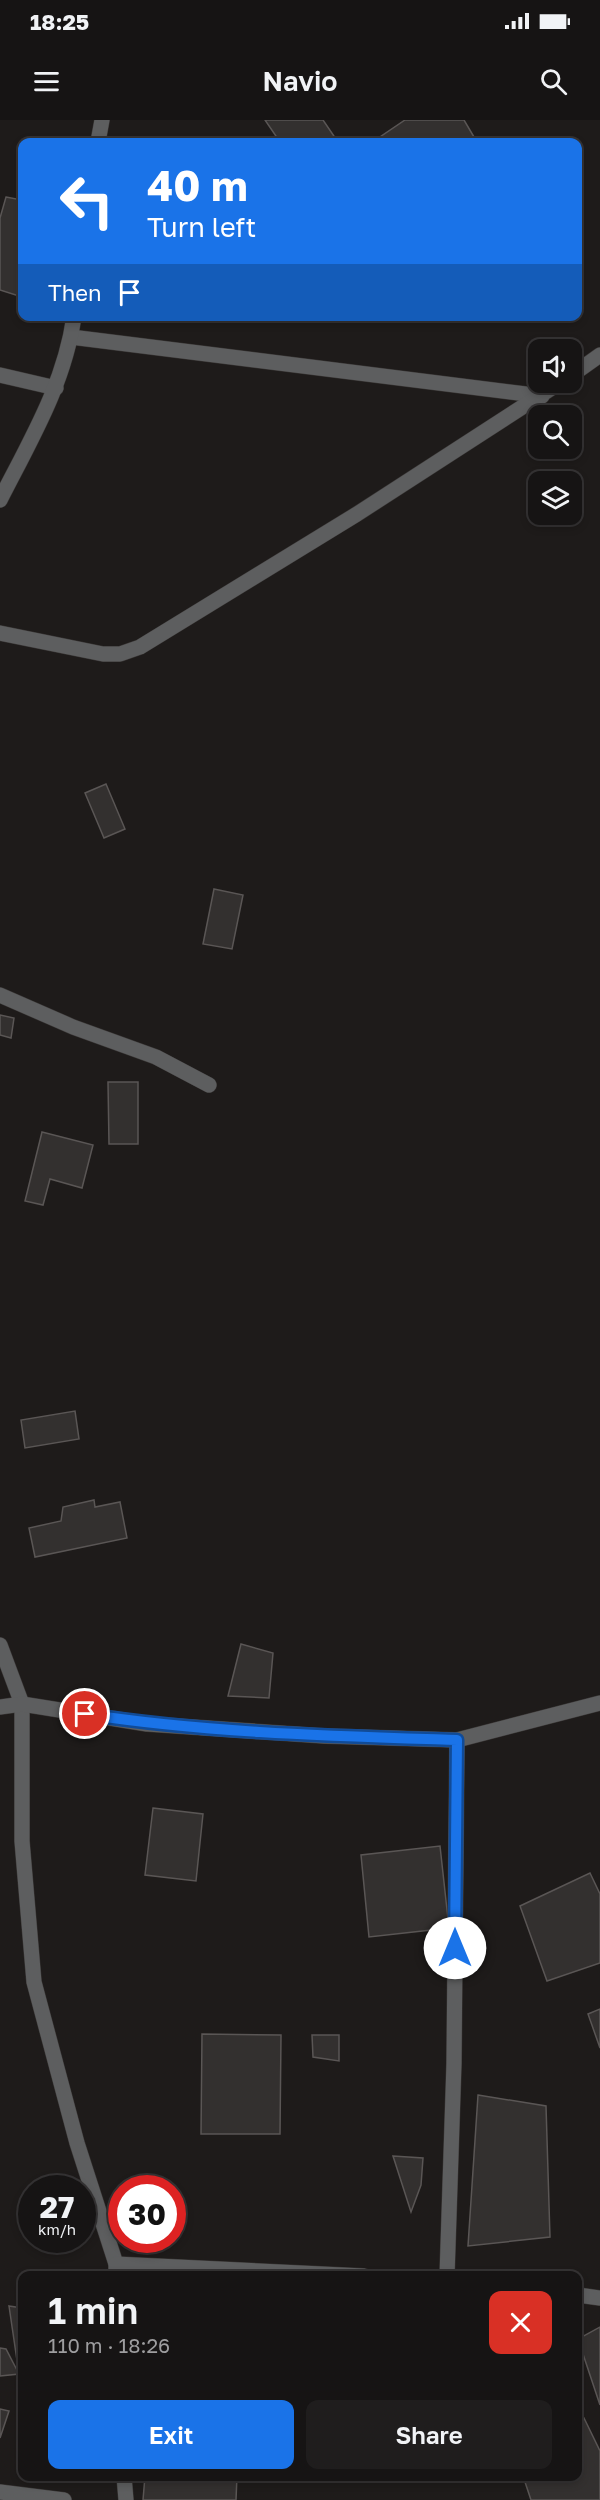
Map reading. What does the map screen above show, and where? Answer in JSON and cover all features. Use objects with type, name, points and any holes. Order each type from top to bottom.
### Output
[{"type":"street","points":[[99,138],[102,120]]},
{"type":"street","points":[[0,500],[56,388],[73,321]]},
{"type":"street","points":[[71,337],[542,396]]},
{"type":"street","points":[[582,368],[600,355]]},
{"type":"street","points":[[0,375],[56,388]]},
{"type":"street","points":[[0,633],[103,654],[120,654],[140,647],[357,514],[546,393]]},
{"type":"street","points":[[0,995],[73,1027],[156,1057],[209,1086]]},
{"type":"street","points":[[0,1645],[22,1704],[22,1841],[34,1982],[77,2143],[116,2270],[157,2271]]},
{"type":"street","points":[[0,1707],[22,1704],[147,1724],[324,1736],[457,1740],[600,1703]]},
{"type":"street","points":[[447,2271],[454,2063],[457,1740]]},
{"type":"street","points":[[582,2296],[600,2298]]},
{"type":"street","points":[[124,2481],[126,2500]]},
{"type":"street","points":[[0,2492],[64,2500]]},
{"type":"building","points":[[265,120],[323,120],[335,138],[277,138]]},
{"type":"building","points":[[405,120],[464,120],[475,138],[378,138]]},
{"type":"building","points":[[6,197],[18,199],[18,296],[0,290],[0,218]]},
{"type":"building","points":[[106,784],[125,829],[104,838],[85,793]]},
{"type":"building","points":[[214,889],[243,895],[232,949],[203,944]]},
{"type":"building","points":[[0,1015],[14,1018],[11,1038],[0,1035]]},
{"type":"building","points":[[108,1082],[138,1082],[138,1144],[109,1144]]},
{"type":"building","points":[[42,1132],[93,1145],[82,1188],[50,1179],[43,1205],[25,1201]]},
{"type":"building","points":[[75,1411],[79,1439],[25,1448],[21,1420]]},
{"type":"building","points":[[94,1500],[95,1507],[120,1502],[127,1538],[35,1557],[29,1528],[61,1521],[63,1507]]},
{"type":"building","points":[[241,1644],[273,1653],[269,1698],[228,1696]]},
{"type":"building","points":[[153,1808],[203,1814],[196,1881],[145,1875]]},
{"type":"building","points":[[440,1846],[449,1928],[369,1937],[361,1855]]},
{"type":"building","points":[[590,1873],[600,1894],[600,1963],[547,1981],[520,1906]]},
{"type":"building","points":[[600,2009],[600,2048],[588,2014]]},
{"type":"building","points":[[202,2034],[281,2035],[280,2134],[201,2134]]},
{"type":"building","points":[[312,2035],[339,2035],[339,2061],[313,2057]]},
{"type":"building","points":[[478,2095],[546,2106],[550,2237],[468,2246]]},
{"type":"building","points":[[393,2156],[423,2158],[421,2185],[411,2212]]},
{"type":"building","points":[[9,2306],[18,2307],[18,2367]]},
{"type":"building","points":[[600,2327],[600,2405],[582,2351],[582,2337]]},
{"type":"building","points":[[0,2348],[6,2349],[18,2374],[0,2376]]},
{"type":"building","points":[[0,2409],[9,2411],[0,2438]]},
{"type":"building","points":[[584,2418],[600,2451],[600,2500],[531,2500],[525,2481],[582,2481],[582,2419]]},
{"type":"building","points":[[145,2481],[237,2481],[236,2500],[143,2500]]},
{"type":"route","points":[[85,1714],[147,1724],[324,1736],[457,1740],[455,1948]]}]
